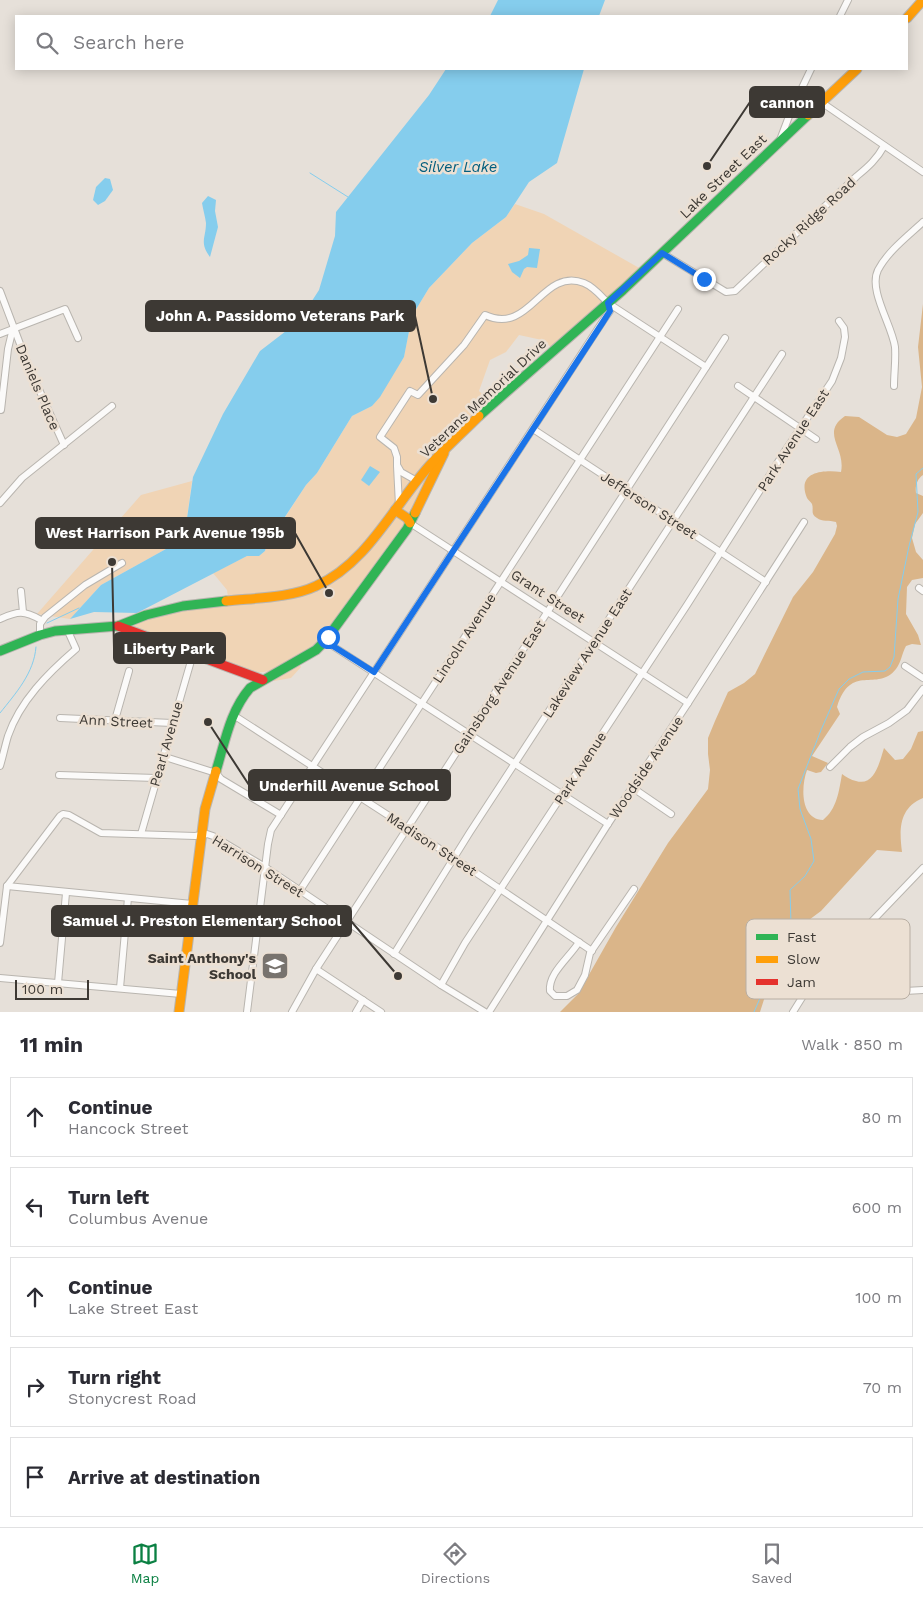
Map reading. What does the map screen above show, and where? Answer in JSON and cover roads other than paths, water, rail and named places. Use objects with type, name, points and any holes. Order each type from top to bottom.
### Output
[{"type":"main road","points":[[908,17],[923,0]]},
{"type":"main road","name":"Lake Street East","points":[[608,303],[855,70]]},
{"type":"main road","name":"Veterans Memorial Drive","points":[[118,626],[146,615],[176,608],[276,596],[315,587],[335,576],[356,558],[417,481],[479,416],[608,303]]},
{"type":"main road","points":[[179,1012],[205,809],[232,716],[238,703],[248,690],[316,650],[325,641],[410,523],[446,450]]},
{"type":"main road","name":"Grant Street","points":[[397,507],[410,523]]},
{"type":"main road","points":[[0,651],[40,635],[67,629],[118,626],[263,680]]},
{"type":"main road","points":[[240,672],[248,690]]},
{"type":"street","points":[[840,15],[848,0]]},
{"type":"street","points":[[780,140],[810,70]]},
{"type":"street","points":[[821,102],[923,172]]},
{"type":"street","name":"Rocky Ridge Road","points":[[662,253],[726,292],[731,293],[868,167],[884,146]]},
{"type":"street","points":[[894,386],[895,348],[893,336],[876,287],[876,274],[887,257],[923,222]]},
{"type":"street","points":[[397,507],[397,457],[394,448],[380,437],[410,391],[418,395],[464,345],[485,315],[493,319],[502,320],[513,318],[522,314],[553,286],[562,282],[584,283],[594,289],[608,303],[706,367]]},
{"type":"street","name":"Daniels Place","points":[[0,291],[13,328],[64,445]]},
{"type":"street","points":[[247,1012],[269,835],[610,311],[608,303]]},
{"type":"street","points":[[0,334],[65,309],[78,338]]},
{"type":"street","name":"Lincoln Avenue","points":[[300,892],[678,309]]},
{"type":"street","name":"Park Avenue East","points":[[721,552],[832,381],[839,365],[845,337],[844,328],[839,321]]},
{"type":"street","points":[[1,410],[8,349],[13,328]]},
{"type":"street","name":"Gainsborg Avenue East","points":[[292,1012],[316,969],[346,922],[725,338]]},
{"type":"street","name":"Lakeview Avenue East","points":[[394,954],[672,520],[782,354]]},
{"type":"street","points":[[738,386],[816,439]]},
{"type":"street","points":[[0,503],[22,478],[112,406]]},
{"type":"street","name":"Jefferson Street","points":[[533,429],[766,582]]},
{"type":"street","points":[[397,465],[405,475],[417,481]]},
{"type":"street","name":"Woodside Avenue","points":[[487,1012],[804,522]]},
{"type":"street","name":"Grant Street","points":[[410,523],[688,703]]},
{"type":"street","name":"Park Avenue","points":[[441,985],[501,889],[721,552]]},
{"type":"street","points":[[40,635],[41,620],[85,585],[122,563]]},
{"type":"street","points":[[21,591],[23,612]]},
{"type":"street","points":[[0,619],[10,613],[23,612],[41,620]]},
{"type":"street","points":[[0,766],[8,735],[32,693],[51,671],[76,649],[67,629]]},
{"type":"street","points":[[325,641],[608,824]]},
{"type":"street","name":"Pearl Avenue","points":[[141,834],[193,654]]},
{"type":"street","points":[[905,666],[923,678]]},
{"type":"street","points":[[115,720],[129,671]]},
{"type":"street","points":[[830,767],[863,737],[889,723],[907,710],[923,689]]},
{"type":"street","name":"Madison Street","points":[[232,716],[238,718],[454,858],[592,951]]},
{"type":"street","name":"Ann Street","points":[[60,718],[172,723]]},
{"type":"street","points":[[162,756],[216,772],[221,779],[281,815]]},
{"type":"street","points":[[59,775],[156,778]]},
{"type":"street","points":[[633,788],[672,814]]},
{"type":"street","name":"Harrison Street","points":[[7,886],[61,814],[70,815],[98,832],[207,834],[265,868],[441,985],[487,1012]]},
{"type":"street","points":[[874,919],[923,868]]},
{"type":"street","points":[[0,943],[7,886],[192,904]]},
{"type":"street","points":[[579,942],[552,977],[549,985],[551,994],[555,996],[567,996],[577,990],[585,975],[592,951],[634,889]]},
{"type":"street","points":[[58,983],[66,893]]},
{"type":"street","points":[[120,988],[128,898]]},
{"type":"street","points":[[316,969],[381,1012]]},
{"type":"street","points":[[0,978],[181,994]]},
{"type":"street","points":[[910,991],[923,990]]},
{"type":"street","points":[[793,1012],[801,999]]},
{"type":"street","points":[[356,1012],[363,1000]]},
{"type":"water","points":[[498,0],[605,0],[599,15],[490,15]]},
{"type":"water","name":"Silver Lake","points":[[445,70],[584,70],[557,163],[529,182],[506,217],[472,243],[429,288],[412,316],[404,357],[380,397],[372,406],[352,416],[317,473],[306,485],[267,544],[265,551],[259,556],[247,556],[137,613],[94,612],[70,619],[101,585],[184,539],[193,477],[223,414],[260,351],[299,321],[319,290],[335,236],[336,212],[429,95]]},
{"type":"water","points":[[105,178],[110,179],[113,190],[105,201],[98,205],[93,200],[96,187]]},
{"type":"water","points":[[208,196],[216,200],[215,211],[218,227],[210,257],[204,244],[206,223],[202,203]]},
{"type":"water","points":[[529,248],[540,249],[537,268],[527,267],[520,278],[512,272],[508,264],[519,261],[528,255]]},
{"type":"water","points":[[370,466],[380,472],[369,486],[361,480]]},
{"type":"waterway","points":[[310,173],[348,197]]},
{"type":"waterway","points":[[791,919],[790,890],[805,876],[814,861],[811,839],[800,809],[798,789],[839,689],[849,679],[863,672],[885,671],[890,667],[894,657],[898,599],[918,512],[916,474],[923,468]]},
{"type":"waterway","points":[[47,623],[79,608]]},
{"type":"waterway","points":[[0,713],[28,674],[35,656],[36,647]]},
{"type":"waterway","points":[[754,1012],[760,999]]},
{"type":"place","name":"cannon","points":[[707,166]]},
{"type":"place","name":"John A. Passidomo Veterans Park","points":[[433,399]]},
{"type":"place","name":"Liberty Park","points":[[112,562]]},
{"type":"place","name":"West Harrison Park Avenue 195b","points":[[329,593]]},
{"type":"place","name":"Underhill Avenue School","points":[[208,722]]},
{"type":"place","name":"Saint Anthony's School","points":[[275,966]]},
{"type":"place","name":"Samuel J. Preston Elementary School","points":[[398,976]]}]
